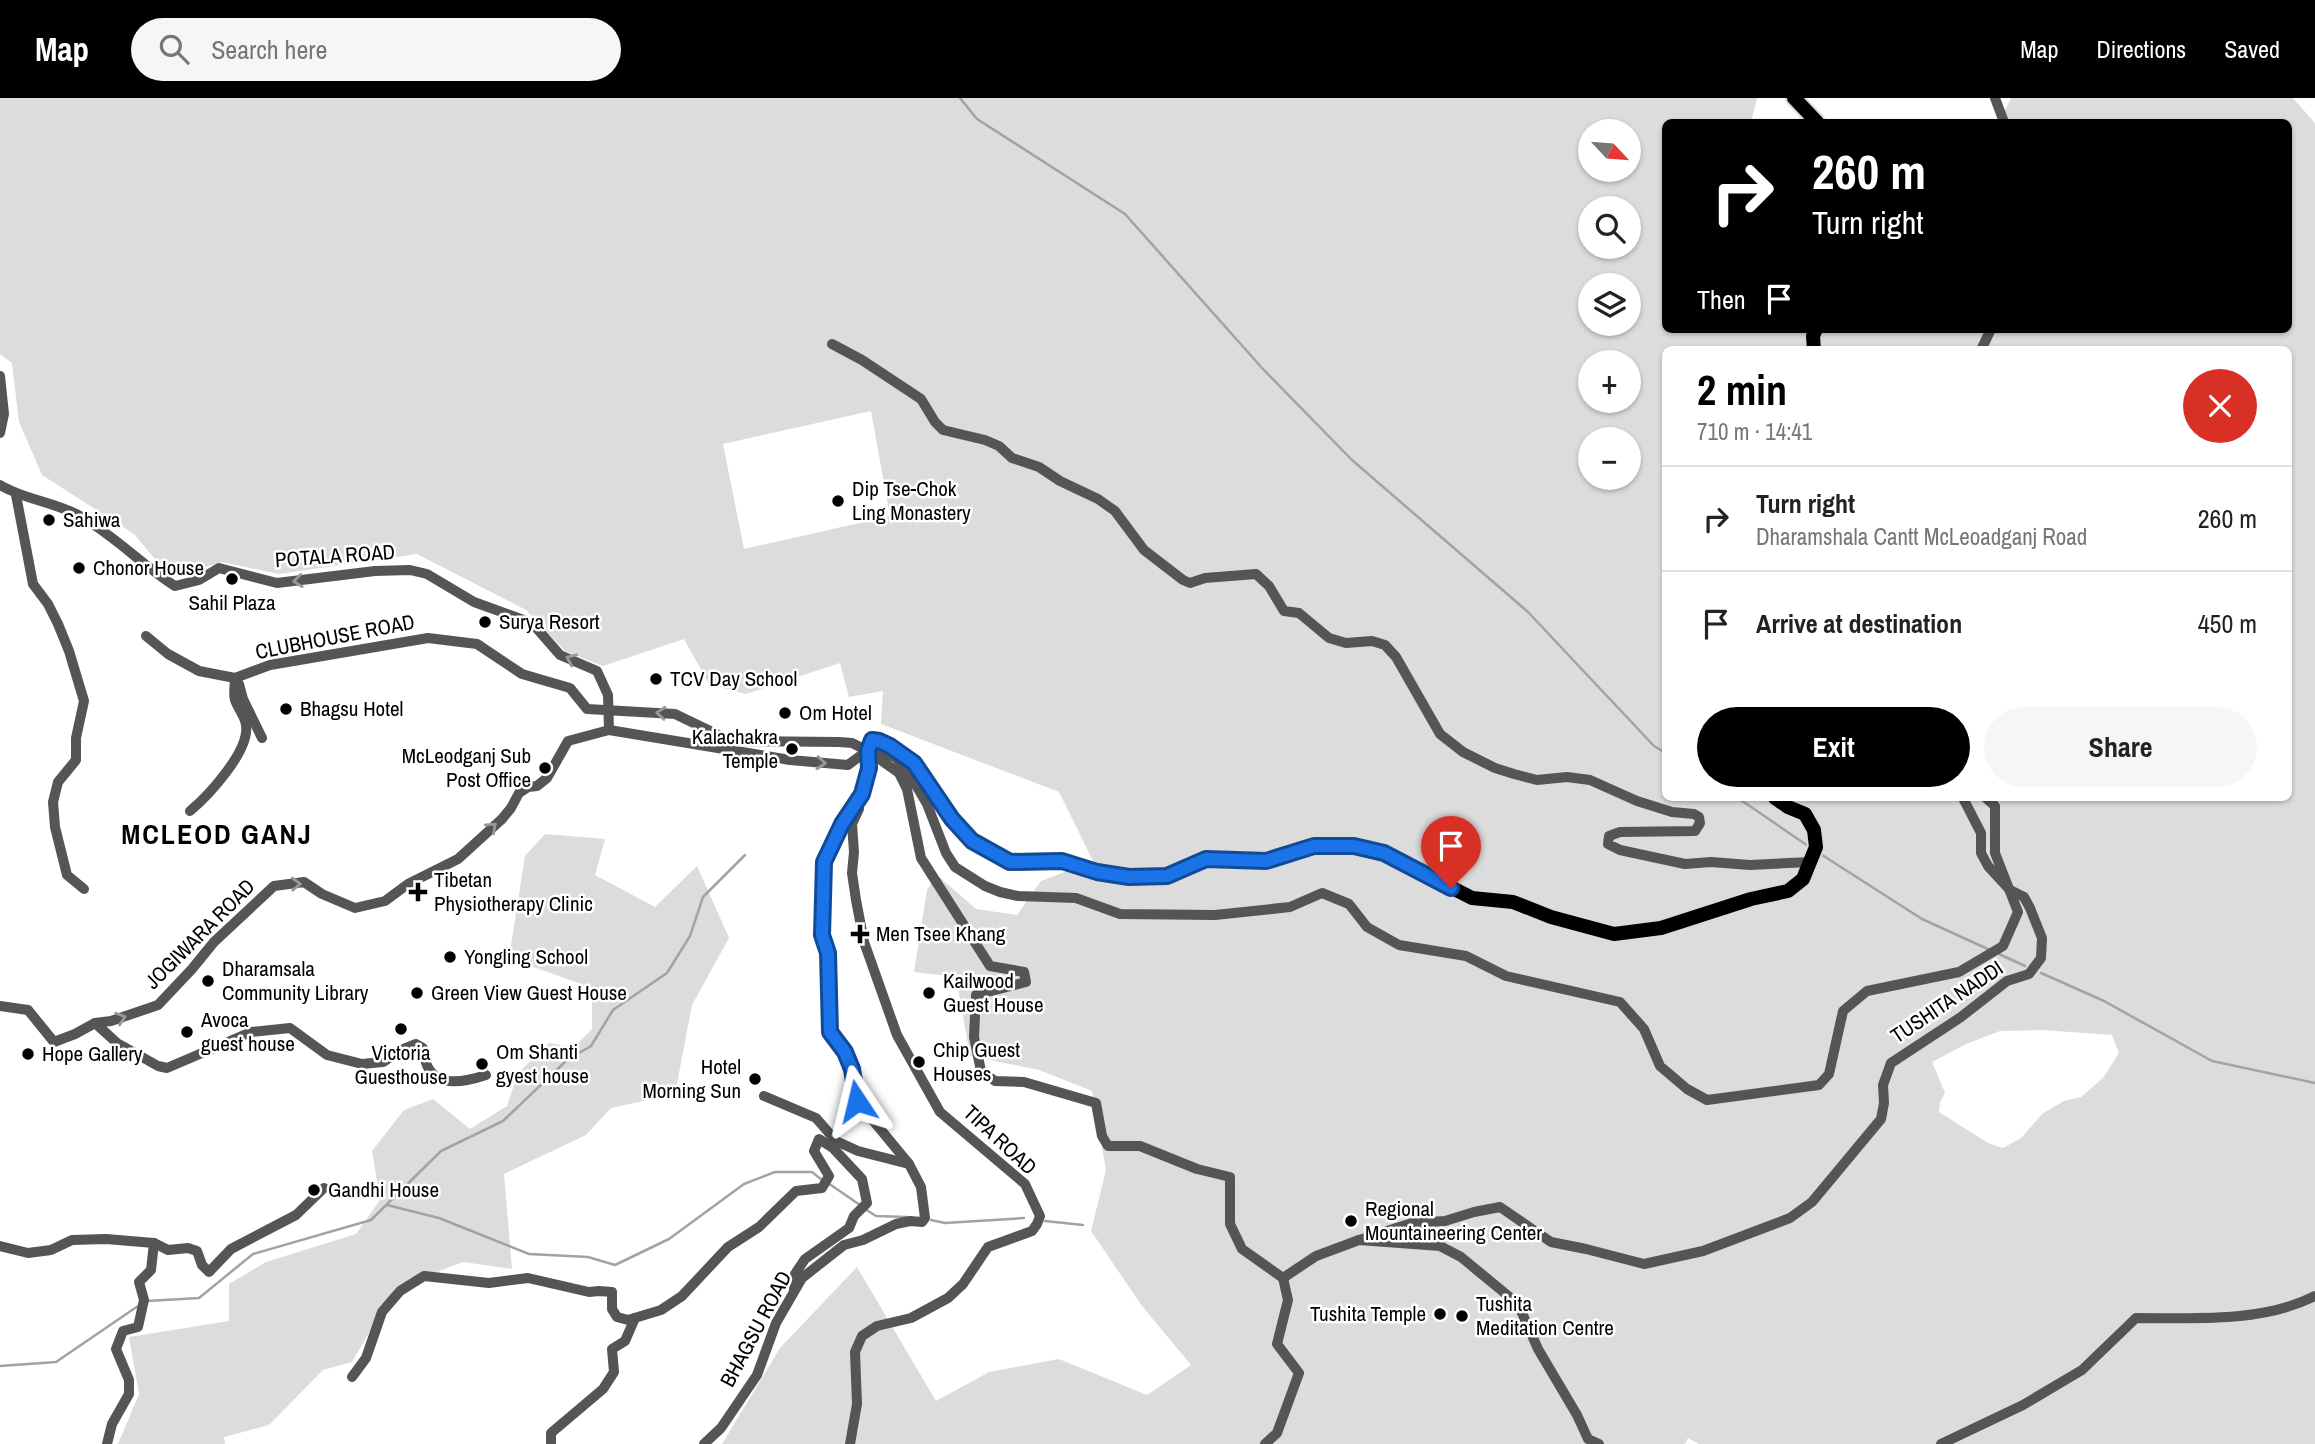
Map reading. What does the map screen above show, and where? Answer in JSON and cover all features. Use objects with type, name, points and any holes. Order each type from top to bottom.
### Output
[{"type":"main road","points":[[1794,98],[1814,119]]},
{"type":"main road","points":[[868,751],[872,740],[879,741],[914,763],[952,819],[972,841],[1010,862],[1062,861],[1097,872],[1129,877],[1167,876],[1206,859],[1266,861],[1314,846],[1354,846],[1384,853],[1472,898],[1513,902],[1551,917],[1614,934],[1661,928],[1751,899],[1788,891],[1803,879],[1813,855],[1814,830],[1805,814],[1779,801]]},
{"type":"street","points":[[1995,98],[2003,119]]},
{"type":"street","points":[[832,344],[862,360],[921,399],[943,430],[999,446],[1012,458],[1039,467],[1060,481],[1098,499],[1115,511],[1144,550],[1182,580],[1191,583],[1205,578],[1256,574],[1269,586],[1284,611],[1299,613],[1329,638],[1346,643],[1372,641],[1385,645],[1396,657],[1440,734],[1463,752],[1495,768],[1525,777],[1537,780],[1567,776],[1590,780],[1637,801],[1699,817],[1700,823],[1695,831],[1620,832],[1609,836],[1608,844],[1620,850],[1685,864],[1711,862],[1750,865],[1813,855]]},
{"type":"street","points":[[0,376],[4,414],[0,433]]},
{"type":"street","name":"POTALA ROAD","points":[[0,485],[16,495],[77,514],[110,535],[151,570],[176,586],[199,580],[219,568],[277,583],[375,571],[410,570],[426,574],[474,602],[532,623],[560,655],[597,671],[608,695],[608,708]]},
{"type":"street","points":[[16,495],[33,584],[48,604],[58,624],[84,701],[76,738],[76,760],[58,782],[53,802],[55,827],[67,875],[84,889]]},
{"type":"street","name":"CLUBHOUSE ROAD","points":[[146,636],[168,654],[199,671],[236,678],[270,665],[428,638],[477,644],[522,674],[570,688],[587,709],[608,708]]},
{"type":"street","points":[[236,678],[262,738]]},
{"type":"street","points":[[190,811],[205,798],[228,769],[244,741],[247,727],[234,699],[236,678]]},
{"type":"street","points":[[609,730],[608,708],[674,714],[731,741],[852,743],[899,773],[907,789],[921,858],[990,966],[1024,972],[1027,982],[976,995],[974,1037],[981,1071],[995,1081],[1024,1082],[1096,1103],[1101,1136],[1108,1146],[1140,1146],[1197,1169],[1230,1177],[1230,1224],[1242,1248],[1283,1278],[1288,1300],[1277,1344],[1299,1373],[1277,1433],[1265,1444]]},
{"type":"street","name":"JOGIWARA ROAD","points":[[0,1006],[28,1010],[54,1042],[95,1023],[111,1021],[158,1005],[214,942],[274,886],[304,882],[322,894],[355,908],[384,901],[408,884],[458,859],[502,819],[512,808],[519,793],[528,787],[537,786],[547,778],[568,741],[609,730],[746,754],[848,765],[868,751]]},
{"type":"street","points":[[868,751],[872,747],[887,752],[907,770],[927,804],[946,853],[955,867],[993,889],[1018,896],[1076,898],[1120,914],[1161,915],[1214,915],[1290,907],[1322,893],[1349,904],[1367,927],[1399,945],[1466,956],[1506,976],[1620,1002],[1644,1030],[1660,1066],[1686,1089],[1707,1100],[1819,1085],[1829,1074],[1843,1011],[1867,991],[1959,972],[2003,946],[2018,912],[1995,853],[1995,806],[1989,801]]},
{"type":"street","name":"BHAGSU ROAD","points":[[704,1444],[721,1428],[757,1375],[776,1323],[802,1278],[844,1245],[863,1240],[897,1224],[922,1222],[925,1218],[921,1187],[909,1164],[857,1101],[852,1069],[845,1052],[830,1032],[828,953],[822,935],[824,862],[842,824],[862,794],[869,768],[868,751]]},
{"type":"street","name":"TIPA ROAD","points":[[850,1444],[857,1404],[855,1352],[862,1336],[877,1326],[911,1318],[948,1297],[963,1284],[988,1247],[1032,1231],[1040,1216],[1025,1184],[940,1112],[897,1035],[864,942],[852,873],[852,824],[867,791],[866,780]]},
{"type":"street","name":"TUSHITA NADDI","points":[[1283,1278],[1316,1256],[1359,1240],[1412,1223],[1445,1221],[1500,1207],[1551,1242],[1644,1264],[1703,1251],[1790,1218],[1812,1202],[1881,1119],[1883,1085],[1891,1063],[1961,1017],[2007,981],[2029,974],[2041,958],[2042,938],[2035,918],[2024,897],[2010,890],[1988,866],[1981,852],[1981,833],[1965,801]]},
{"type":"street","points":[[95,1023],[117,1043],[158,1066],[167,1068],[251,1032],[290,1028],[327,1055],[362,1064],[383,1062],[416,1044],[423,1048],[425,1063],[434,1076],[451,1082],[469,1081],[486,1075]]},
{"type":"street","points":[[764,1096],[816,1118],[836,1141],[858,1151],[909,1164]]},
{"type":"street","points":[[352,1377],[366,1358],[382,1312],[400,1290],[424,1276],[489,1283],[528,1278],[589,1293],[612,1292],[612,1308],[617,1317],[635,1318],[661,1310],[682,1296],[728,1247],[759,1227],[796,1191],[825,1184],[829,1176],[814,1151],[819,1139],[833,1148],[862,1179],[867,1203],[855,1216],[849,1228],[805,1259],[795,1274],[794,1289]]},
{"type":"street","points":[[0,1246],[28,1253],[51,1250],[72,1240],[106,1239],[154,1243],[168,1250],[188,1248],[197,1251],[202,1265],[209,1272],[231,1250],[296,1215],[324,1188]]},
{"type":"street","points":[[1359,1240],[1440,1246],[1461,1257],[1518,1304],[1538,1349],[1588,1439],[1599,1444]]},
{"type":"street","points":[[107,1444],[112,1424],[129,1394],[129,1380],[116,1349],[123,1331],[138,1327],[144,1300],[139,1282],[151,1270],[154,1243]]},
{"type":"street","points":[[1941,1444],[2023,1405],[2082,1370],[2136,1318],[2227,1318],[2298,1305],[2315,1296]]},
{"type":"street","points":[[551,1444],[551,1433],[603,1389],[614,1372],[612,1349],[625,1341],[635,1318]]},
{"type":"shaded area","points":[[0,98],[1757,98],[1752,119],[1662,119],[1662,333],[2292,333],[2292,119],[2000,119],[2011,98],[2293,98],[2315,123],[2315,1444],[1699,1444],[1688,1438],[1685,1444],[722,1444],[780,1348],[857,1267],[936,1401],[989,1372],[1059,1359],[1147,1395],[1191,1365],[1142,1306],[1091,1231],[1106,1170],[1092,1091],[1039,1070],[970,1056],[956,977],[914,972],[927,890],[937,875],[976,909],[1017,915],[1041,881],[1093,861],[1059,792],[881,724],[883,691],[849,697],[840,663],[746,694],[709,684],[684,639],[603,666],[565,651],[526,610],[417,554],[279,574],[222,562],[171,578],[134,534],[42,475],[19,422],[12,363],[0,354]],"holes":[[[871,411],[890,516],[744,549],[723,444]],[[2042,1030],[2112,1035],[2119,1053],[2103,1078],[2081,1097],[2064,1101],[2042,1114],[2021,1138],[2003,1148],[1988,1143],[1939,1112],[1945,1093],[1932,1062],[1966,1044],[2000,1031]]]},
{"type":"shaded area","points":[[545,834],[605,839],[595,875],[655,907],[697,866],[729,938],[692,1005],[675,1094],[611,1108],[586,1135],[504,1174],[512,1269],[463,1262],[395,1288],[352,1362],[323,1370],[269,1425],[224,1437],[225,1444],[118,1444],[139,1394],[129,1337],[229,1321],[229,1284],[266,1262],[356,1234],[380,1200],[372,1151],[404,1110],[433,1099],[470,1129],[507,1106],[518,1073],[549,1043],[574,1047],[592,1029],[592,988],[509,958],[525,856]]},
{"type":"waterway","points":[[960,98],[977,119],[1125,214],[1262,368],[1352,460],[1528,612],[1654,746],[1662,751]]},
{"type":"waterway","points":[[1742,801],[1811,848]]},
{"type":"waterway","points":[[1819,853],[1922,919],[1990,950]]},
{"type":"waterway","points":[[147,1301],[199,1298],[253,1254],[371,1220],[441,1151],[503,1121],[567,1060],[591,1046],[613,1010],[667,973],[690,936],[703,897],[745,855]]},
{"type":"waterway","points":[[1999,954],[2025,966]]},
{"type":"waterway","points":[[2041,973],[2104,1001],[2212,1061],[2315,1083]]},
{"type":"waterway","points":[[387,1205],[439,1218],[529,1254],[588,1257],[615,1265],[669,1239],[744,1184],[775,1172],[812,1172],[822,1180]]},
{"type":"waterway","points":[[828,1183],[860,1205]]},
{"type":"waterway","points":[[865,1209],[876,1216],[906,1217]]},
{"type":"waterway","points":[[931,1220],[945,1223],[1024,1218]]},
{"type":"waterway","points":[[1045,1221],[1083,1225]]},
{"type":"waterway","points":[[0,1366],[56,1362],[138,1306]]},
{"type":"place","name":"Dip Tse-Chok Ling Monastery","points":[[838,501]]},
{"type":"place","name":"Sahiwa","points":[[49,520]]},
{"type":"place","name":"Chonor House","points":[[79,568]]},
{"type":"place","name":"Sahil Plaza","points":[[232,579]]},
{"type":"place","name":"Surya Resort","points":[[485,622]]},
{"type":"place","name":"TCV Day School","points":[[656,679]]},
{"type":"place","name":"Bhagsu Hotel","points":[[286,709]]},
{"type":"place","name":"Om Hotel","points":[[785,713]]},
{"type":"place","name":"Kalachakra Temple","points":[[792,749]]},
{"type":"place","name":"McLeodganj Sub Post Office","points":[[545,768]]},
{"type":"place","name":"Tibetan Physiotherapy Clinic","points":[[418,892]]},
{"type":"place","name":"Men Tsee Khang","points":[[860,934]]},
{"type":"place","name":"Yongling School","points":[[450,957]]},
{"type":"place","name":"Dharamsala Community Library","points":[[208,981]]},
{"type":"place","name":"Green View Guest House","points":[[417,993]]},
{"type":"place","name":"Kailwood Guest House","points":[[929,993]]},
{"type":"place","name":"Victoria Guesthouse","points":[[401,1029]]},
{"type":"place","name":"Avoca guest house","points":[[187,1032]]},
{"type":"place","name":"Hope Gallery","points":[[28,1054]]},
{"type":"place","name":"Chip Guest Houses","points":[[919,1062]]},
{"type":"place","name":"Om Shanti gyest house","points":[[482,1064]]},
{"type":"place","name":"Hotel Morning Sun","points":[[755,1079]]},
{"type":"place","name":"Gandhi House","points":[[314,1190]]},
{"type":"place","name":"Regional Mountaineering Center","points":[[1351,1221]]},
{"type":"place","name":"Tushita Temple","points":[[1440,1314]]},
{"type":"place","name":"Tushita Meditation Centre","points":[[1462,1316]]},
{"type":"district","name":"MCLEOD GANJ","points":[[217,834]]},
{"type":"route","points":[[857,1101],[852,1069],[845,1052],[830,1032],[828,953],[822,935],[824,862],[842,824],[862,794],[869,768],[868,751],[872,740],[890,746],[914,763],[952,819],[972,841],[1010,862],[1062,861],[1097,872],[1129,877],[1167,876],[1206,859],[1266,861],[1314,846],[1354,846],[1384,853],[1451,888]]}]
